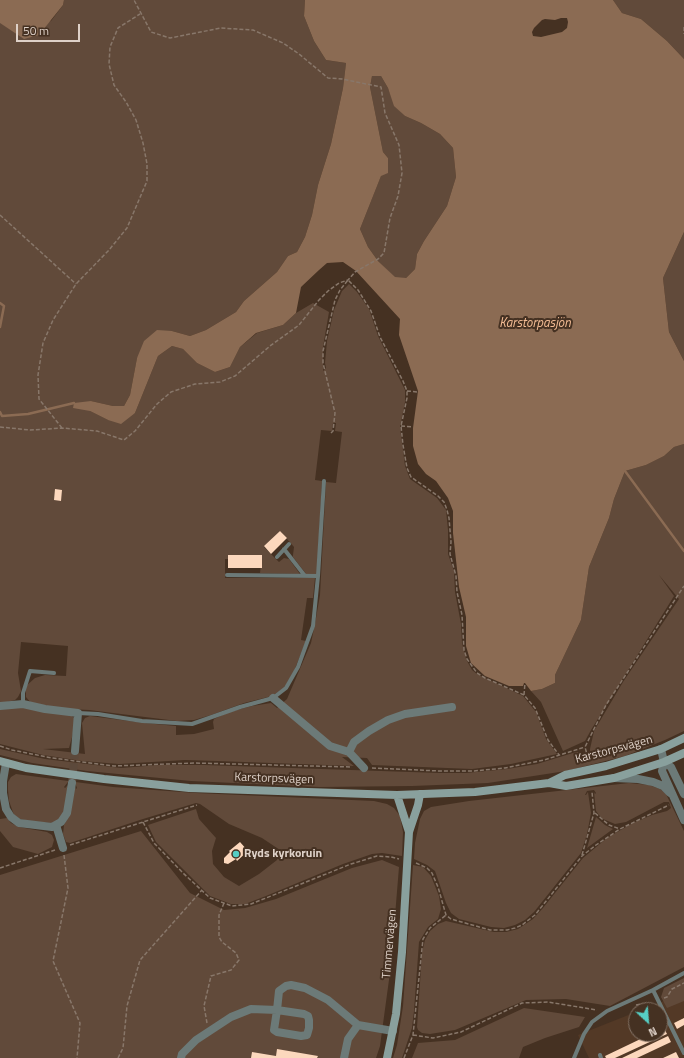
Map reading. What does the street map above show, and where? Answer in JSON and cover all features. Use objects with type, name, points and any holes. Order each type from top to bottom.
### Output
[{"type":"main road","name":"Karstorpsvägen","points":[[550,783],[565,775],[606,766],[660,749],[684,738]]},
{"type":"main road","name":"Karstorpsvägen","points":[[3,762],[26,768],[104,780],[189,788],[397,795],[475,792],[550,783],[566,786],[614,778],[664,762],[684,753]]},
{"type":"main road","name":"Timmervägen","points":[[387,1058],[396,1014],[402,952],[410,832],[420,794]]},
{"type":"main road","name":"Timmervägen","points":[[397,795],[410,832]]},
{"type":"street","points":[[273,698],[330,746],[349,752],[364,768]]},
{"type":"street","points":[[0,706],[23,704],[45,709],[78,713],[75,751]]},
{"type":"street","points":[[349,752],[354,742],[388,720],[405,714],[452,707]]},
{"type":"street","points":[[660,749],[664,762],[662,771],[684,820]]},
{"type":"street","points":[[3,762],[3,793],[6,808],[11,817],[19,822],[47,827],[62,822],[67,813],[72,783]]},
{"type":"street","points":[[664,762],[671,767],[684,794]]},
{"type":"street","points":[[614,778],[653,782],[663,786],[673,796]]},
{"type":"street","points":[[56,825],[63,848]]},
{"type":"street","points":[[181,1058],[182,1054],[196,1040],[211,1029],[242,1012],[260,1008],[277,1010],[304,1014],[308,1016],[309,1028],[307,1035],[301,1036],[277,1032],[274,1030],[277,1010],[280,991],[286,986],[295,985],[305,988],[328,1000],[358,1025],[393,1030]]},
{"type":"street","points":[[344,1058],[348,1039],[358,1025]]},
{"type":"lane","points":[[78,713],[98,714],[142,721],[187,724],[197,723],[240,707],[273,698],[286,688],[296,672],[312,626],[318,576],[324,481]]},
{"type":"lane","points":[[277,557],[289,544]]},
{"type":"lane","points":[[284,549],[305,576]]},
{"type":"lane","points":[[227,575],[318,576]]},
{"type":"lane","points":[[23,704],[23,693],[30,671],[54,673]]},
{"type":"lane","points":[[574,1058],[584,1034],[592,1022],[607,1011],[653,990],[684,973]]},
{"type":"lane","points":[[653,990],[684,1054]]},
{"type":"path","points":[[134,0],[151,32],[170,38],[221,28],[253,30],[283,44],[299,54],[328,78],[342,79],[381,87],[385,113],[399,145],[402,173],[398,196],[390,218],[384,253],[378,259],[355,272],[340,290],[335,300],[324,351],[323,363],[335,413],[333,431],[331,433]]},
{"type":"path","points":[[62,428],[39,399],[39,362],[43,343],[53,320],[76,284],[109,250],[127,228],[147,181],[147,164],[141,135],[136,120],[114,85],[109,64],[110,47],[118,28],[140,13]]},
{"type":"path","points":[[684,27],[684,34]]},
{"type":"path","points":[[0,215],[76,284]]},
{"type":"path","points":[[348,280],[366,300],[380,337],[403,381],[407,398],[401,426],[405,459],[411,476],[438,496],[444,502],[447,510],[451,542],[450,554],[456,576],[457,592],[462,615],[464,650],[467,659],[477,673],[484,678],[524,695],[535,708],[548,740],[559,755]]},
{"type":"path","points":[[0,427],[30,430],[62,428],[97,431],[124,440],[136,431],[157,404],[171,392],[195,384],[220,382],[235,376],[270,346],[299,325],[328,291],[348,280]]},
{"type":"path","points":[[406,391],[418,392]]},
{"type":"path","points":[[401,426],[413,427]]},
{"type":"path","points":[[588,758],[585,747],[606,705],[684,586]]},
{"type":"path","points":[[524,695],[525,683]]},
{"type":"path","points":[[0,746],[52,758],[114,766],[194,763],[440,771],[474,771],[505,768],[544,760],[585,747]]},
{"type":"path","points":[[582,856],[594,813],[592,792]]},
{"type":"path","points":[[0,868],[197,805]]},
{"type":"path","points":[[416,863],[427,868],[432,873],[438,887],[446,915],[451,919],[490,930],[516,928],[535,915],[582,856],[620,829],[670,805]]},
{"type":"path","points":[[594,813],[609,825],[620,829]]},
{"type":"path","points":[[143,822],[154,843],[210,898],[232,906],[251,904],[351,864],[377,856],[391,856],[399,859]]},
{"type":"path","points":[[63,848],[68,888],[53,961],[80,1023],[77,1058]]},
{"type":"path","points":[[118,1058],[123,1048],[127,1006],[140,960],[202,890]]},
{"type":"path","points":[[211,1029],[208,1025],[204,1006],[211,976],[231,970],[239,960],[236,953],[222,942],[219,937],[220,915],[224,903]]},
{"type":"path","points":[[404,1058],[413,1035],[423,939],[430,928],[446,915]]},
{"type":"path","points":[[658,1001],[667,997],[672,989],[684,984]]},
{"type":"path","points":[[413,1035],[433,1038],[461,1032],[522,1003],[548,1002],[607,1011]]},
{"type":"shaded area","points":[[64,0],[305,0],[304,16],[314,41],[326,60],[346,63],[343,88],[331,144],[318,185],[312,215],[305,237],[297,252],[288,256],[277,272],[244,301],[236,312],[206,330],[190,336],[172,331],[137,358],[130,395],[124,406],[113,406],[91,401],[90,411],[108,420],[135,413],[158,356],[172,346],[183,349],[197,363],[215,372],[230,367],[240,347],[257,333],[283,325],[296,313],[313,303],[329,312],[323,347],[323,371],[326,368],[327,341],[334,310],[342,291],[349,284],[357,292],[369,309],[378,336],[405,390],[405,402],[400,427],[405,466],[410,479],[437,498],[446,510],[448,554],[454,571],[455,592],[461,624],[462,643],[466,659],[472,670],[477,674],[523,696],[536,712],[546,739],[557,754],[511,764],[472,769],[372,765],[367,758],[342,757],[354,766],[185,760],[119,764],[82,761],[43,755],[0,744],[0,709],[18,706],[70,714],[76,723],[69,748],[43,749],[85,754],[82,723],[85,718],[90,716],[176,726],[176,735],[194,734],[214,729],[214,719],[229,712],[271,703],[277,708],[287,699],[311,643],[315,624],[320,595],[326,482],[336,483],[342,432],[335,431],[336,423],[333,423],[332,431],[321,430],[315,480],[322,481],[317,575],[307,575],[293,557],[294,547],[280,531],[264,547],[279,562],[284,558],[289,559],[300,574],[260,573],[262,555],[229,555],[228,559],[225,559],[225,578],[315,578],[313,598],[307,598],[301,640],[306,641],[294,671],[284,688],[272,696],[244,703],[194,720],[177,721],[89,710],[50,708],[31,703],[26,697],[26,686],[35,678],[45,675],[66,676],[68,646],[21,642],[18,673],[21,691],[15,700],[0,704],[0,22],[12,30],[51,21],[63,5]]},
{"type":"shaded area","points":[[613,0],[684,0],[684,59],[667,41],[641,19],[622,13]]},
{"type":"shaded area","points":[[372,76],[381,76],[388,88],[395,106],[405,116],[440,134],[453,148],[456,177],[447,206],[417,254],[415,269],[406,278],[395,278],[378,261],[368,247],[360,229],[388,158],[383,152],[370,87]]},
{"type":"shaded area","points":[[684,232],[684,361],[669,332],[663,278]]},
{"type":"shaded area","points":[[684,444],[684,731],[665,740],[625,756],[566,771],[488,783],[412,786],[320,787],[191,781],[87,771],[32,763],[0,755],[0,749],[45,759],[121,768],[159,765],[204,765],[440,773],[466,773],[507,769],[537,764],[576,752],[579,752],[584,758],[591,757],[593,752],[590,756],[590,749],[594,731],[623,682],[679,599],[659,575],[674,596],[585,741],[563,751],[541,702],[531,691],[542,689],[555,683],[555,675],[581,620],[589,567],[609,518],[614,499],[625,471],[646,465],[664,456],[674,447]]},
{"type":"shaded area","points":[[16,774],[113,787],[196,793],[374,801],[387,804],[394,808],[400,816],[403,832],[402,856],[382,853],[372,854],[343,864],[245,904],[231,904],[210,896],[156,842],[148,825],[196,809],[199,819],[216,838],[212,851],[213,864],[224,877],[239,886],[259,874],[277,860],[280,850],[262,838],[229,824],[200,804],[196,803],[70,843],[66,842],[63,834],[64,825],[68,817],[74,784],[76,789],[77,788],[75,783],[68,782],[64,787],[65,788],[68,785],[64,813],[57,822],[51,823],[29,821],[20,819],[14,815],[9,801],[8,782],[11,777]]},
{"type":"shaded area","points":[[629,783],[649,785],[660,789],[666,794],[684,831],[684,967],[610,1006],[566,999],[526,1000],[455,1030],[430,1034],[422,1033],[418,1030],[422,953],[425,940],[430,931],[438,924],[446,921],[494,932],[506,932],[518,929],[533,919],[583,858],[607,838],[631,824],[652,815],[667,811],[671,808],[669,802],[664,802],[626,822],[615,824],[603,819],[599,815],[596,811],[594,792],[595,794],[596,793],[594,790],[587,791],[585,795],[588,792],[591,813],[587,834],[581,853],[534,912],[525,920],[504,928],[491,927],[459,919],[451,913],[435,871],[427,865],[414,859],[415,843],[420,819],[424,811],[431,807],[469,801]]},
{"type":"shaded area","points":[[596,817],[605,825],[613,829],[587,848]]},
{"type":"shaded area","points":[[7,818],[11,823],[19,827],[47,832],[52,835],[54,840],[52,847],[38,854],[13,847],[0,831],[0,819]]},
{"type":"shaded area","points":[[141,831],[190,893],[224,910],[245,908],[276,899],[352,868],[382,860],[399,867],[391,965],[380,1046],[376,1058],[0,1058],[0,875]]},
{"type":"shaded area","points":[[413,865],[423,867],[431,876],[439,896],[441,909],[438,919],[428,927],[419,942],[412,1028],[402,1058],[393,1058],[397,1045],[403,1006]]},
{"type":"shaded area","points":[[684,978],[684,1001],[668,1008],[668,1002],[664,1002],[661,997],[664,988]]},
{"type":"shaded area","points":[[684,993],[684,1058],[589,1058],[578,1035],[628,1015],[628,1042],[668,1042],[668,1002],[661,1002]]},
{"type":"shaded area","points":[[524,1008],[585,1017],[579,1027],[523,1047],[519,1058],[412,1058],[418,1043],[455,1040]]},
{"type":"water","points":[[0,0],[64,0],[63,5],[39,35],[24,39],[0,23]]},
{"type":"water","name":"Karstorpasjön","points":[[305,0],[613,0],[622,13],[641,19],[667,41],[684,59],[684,232],[663,278],[669,332],[684,361],[684,444],[674,447],[664,456],[646,465],[625,471],[614,499],[609,518],[589,567],[581,620],[555,675],[555,683],[542,689],[531,691],[525,683],[523,686],[509,686],[485,676],[471,663],[466,646],[466,617],[459,587],[453,533],[453,511],[448,498],[436,481],[426,474],[418,464],[413,446],[413,428],[418,391],[399,335],[400,319],[356,271],[343,262],[327,263],[319,270],[301,287],[296,313],[283,325],[256,333],[240,347],[230,367],[215,372],[197,363],[183,349],[172,346],[158,356],[135,413],[121,424],[108,420],[90,411],[73,408],[74,403],[91,401],[113,406],[124,406],[130,395],[137,358],[144,341],[157,330],[172,331],[190,336],[206,330],[236,312],[244,301],[277,272],[288,256],[297,252],[305,237],[312,215],[318,185],[331,144],[343,88],[346,63],[326,60],[314,41],[304,16]],"holes":[[[567,18],[568,22],[567,28],[562,32],[541,37],[533,36],[532,32],[534,28],[542,20],[555,20]],[[372,76],[381,76],[388,88],[394,106],[405,116],[440,134],[453,148],[456,177],[447,206],[417,254],[415,269],[406,278],[395,277],[378,261],[368,247],[360,229],[381,176],[388,173],[388,158],[383,152],[370,87]]]},
{"type":"building","points":[[55,489],[62,490],[61,501],[54,500]]},
{"type":"building","points":[[280,531],[287,538],[271,554],[264,546]]},
{"type":"building","points":[[228,555],[262,555],[262,568],[228,568]]},
{"type":"building","name":"Ryds kyrkoruin","points":[[240,842],[248,851],[237,861],[236,859],[228,864],[224,863],[224,858],[230,852],[229,851]]},
{"type":"building","points":[[684,1018],[684,1025],[677,1029],[674,1023]]},
{"type":"building","points":[[668,1036],[671,1042],[637,1058],[622,1058],[655,1042],[668,1042]]},
{"type":"building","points":[[634,1042],[650,1042],[615,1058],[606,1058],[605,1056]]},
{"type":"building","points":[[277,1049],[318,1056],[317,1058],[251,1058],[252,1052],[276,1056]]},
{"type":"building","points":[[676,1052],[679,1058],[663,1058]]},
{"type":"waterway","points":[[0,303],[4,306],[0,327]]},
{"type":"waterway","points":[[0,412],[2,416],[28,414],[74,403]]},
{"type":"waterway","points":[[625,471],[684,551]]},
{"type":"tunnel","points":[[72,783],[75,751]]},
{"type":"place","name":"Ryds kyrkoruin","points":[[236,854]]}]
